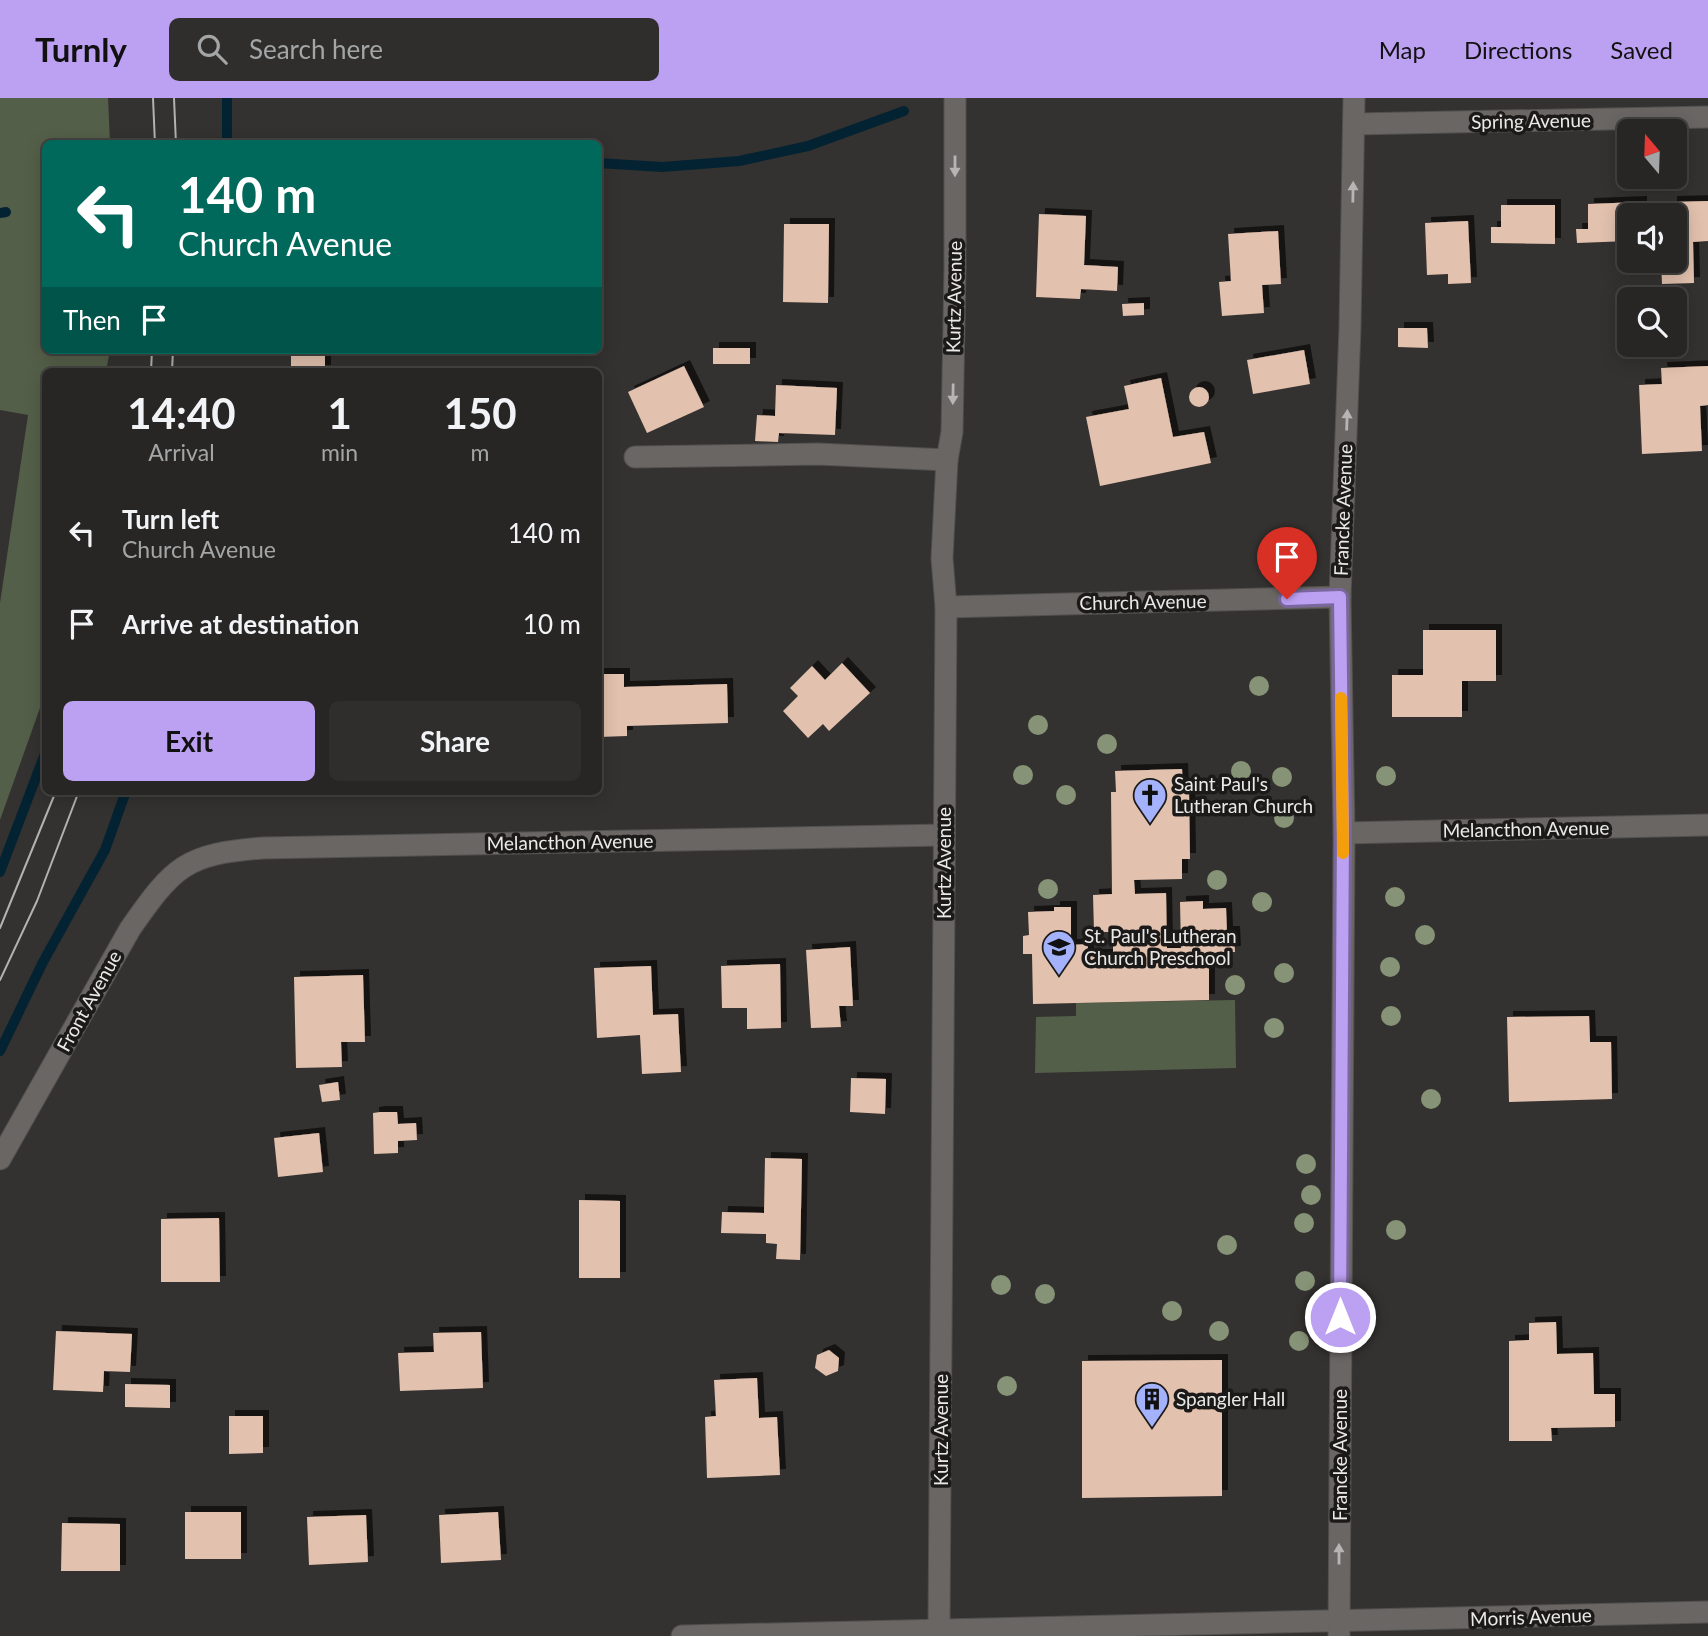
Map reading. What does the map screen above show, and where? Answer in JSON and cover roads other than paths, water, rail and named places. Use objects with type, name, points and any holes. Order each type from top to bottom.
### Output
[{"type":"street","name":"Kurtz Avenue","points":[[939,1629],[946,607],[942,558],[947,460],[952,432],[955,98]]},
{"type":"street","name":"Francke Avenue","points":[[1339,1629],[1343,833],[1340,597],[1350,327],[1354,98]]},
{"type":"street","name":"Spring Avenue","points":[[1354,124],[1708,117]]},
{"type":"street","points":[[635,457],[818,454],[947,460]]},
{"type":"street","name":"Church Avenue","points":[[946,607],[1340,597]]},
{"type":"street","name":"Melancthon Avenue","points":[[1343,833],[1708,824]]},
{"type":"street","name":"Melancthon Avenue","points":[[197,859],[227,851],[263,848],[944,835]]},
{"type":"street","name":"Front Avenue","points":[[0,1159],[130,929],[153,896],[176,871],[197,859]]},
{"type":"street","name":"Morris Avenue","points":[[682,1636],[939,1629],[1339,1629],[1708,1612]]},
{"type":"waterway","points":[[227,98],[227,140]]},
{"type":"waterway","points":[[602,163],[662,167],[739,161],[808,146],[904,111]]},
{"type":"waterway","points":[[0,213],[6,212]]},
{"type":"waterway","points":[[0,872],[42,762]]},
{"type":"waterway","points":[[0,1051],[43,962],[105,850],[125,795]]},
{"type":"tram line","points":[[153,98],[155,140]]},
{"type":"tram line","points":[[174,98],[176,140]]},
{"type":"tram line","points":[[151,368],[152,354]]},
{"type":"tram line","points":[[172,368],[173,354]]},
{"type":"tram line","points":[[0,928],[54,795]]},
{"type":"tram line","points":[[0,980],[37,901],[77,795]]},
{"type":"place","name":"Saint Paul's Lutheran Church","points":[[1150,825]]},
{"type":"place","name":"St. Paul's Lutheran Church Preschool","points":[[1059,977]]},
{"type":"place","name":"Spangler Hall","points":[[1152,1429]]}]
